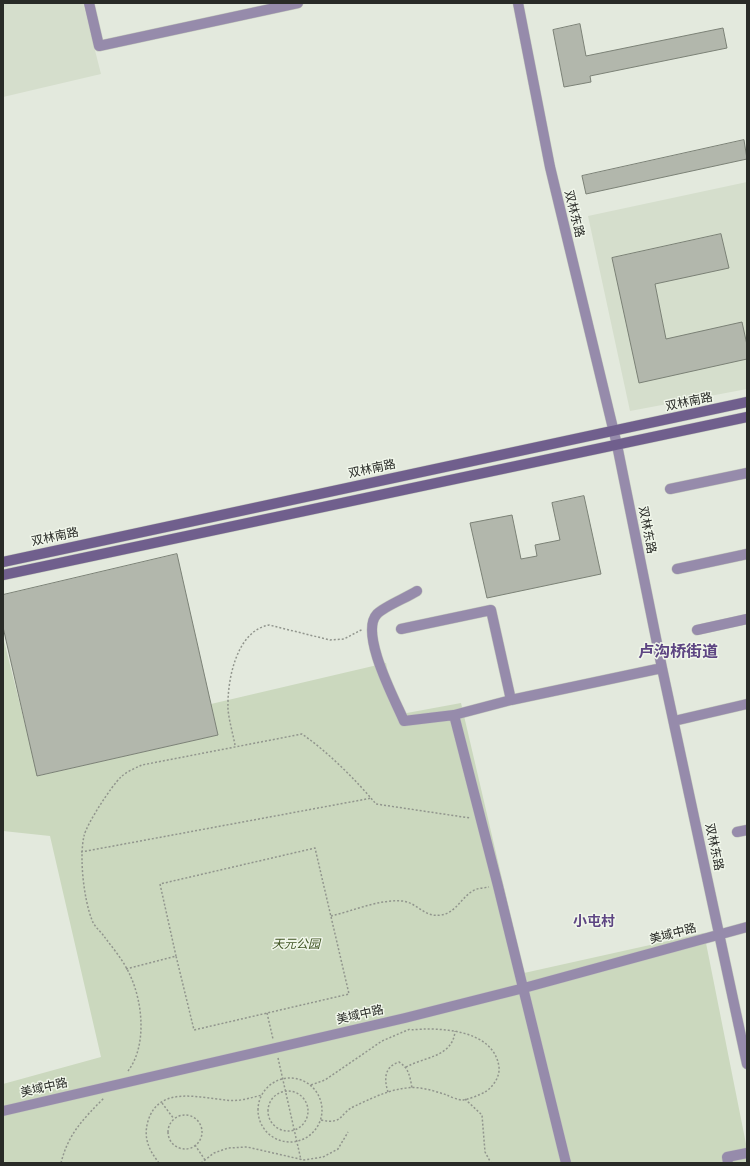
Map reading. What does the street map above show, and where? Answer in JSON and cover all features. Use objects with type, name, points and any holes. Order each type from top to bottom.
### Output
[{"type":"street","points":[[89,3],[99,46],[298,3]]},
{"type":"street","name":"双林东路","points":[[518,3],[550,167],[614,431],[662,668],[747,1064]]},
{"type":"street","name":"双林南路","points":[[3,562],[747,402]]},
{"type":"street","points":[[3,575],[747,417]]},
{"type":"street","points":[[670,489],[747,473]]},
{"type":"street","points":[[677,570],[747,554]]},
{"type":"street","points":[[417,591],[377,614],[370,632],[379,667],[384,674],[404,721],[454,715],[511,700],[662,668]]},
{"type":"street","points":[[401,629],[491,610],[511,700]]},
{"type":"street","points":[[697,630],[747,619]]},
{"type":"street","points":[[674,721],[747,704]]},
{"type":"street","points":[[454,715],[482,820],[566,1163]]},
{"type":"street","name":"美域中路","points":[[3,1112],[405,1018],[524,988],[747,927]]},
{"type":"street","points":[[728,1163],[727,1157],[747,1153]]},
{"type":"path","points":[[235,745],[228,711],[228,692],[234,664],[243,644],[255,631],[262,626],[269,624],[317,638],[330,640],[344,639],[372,624]]},
{"type":"path","points":[[61,1163],[64,1148],[80,1122],[118,1084],[135,1062],[142,1028],[137,998],[130,975],[92,922],[88,905],[81,852],[84,834],[111,788],[121,776],[142,765],[235,745],[302,734],[312,741],[372,798],[376,804],[482,820]]},
{"type":"path","points":[[81,852],[372,798]]},
{"type":"path","points":[[315,848],[330,916],[349,994],[194,1030],[160,884],[315,848]]},
{"type":"path","points":[[330,916],[379,904],[403,901],[428,915],[443,915],[451,912],[472,891],[498,886]]},
{"type":"path","points":[[126,969],[176,956]]},
{"type":"path","points":[[266,1013],[276,1048],[300,1160]]},
{"type":"path","points":[[405,1018],[410,1030]]},
{"type":"path","points":[[311,1086],[325,1080],[382,1041],[410,1030],[439,1029],[455,1032],[474,1038],[490,1048],[497,1057],[499,1070],[496,1080],[485,1092],[462,1100],[421,1088],[388,1092],[353,1107],[342,1118],[336,1121],[329,1122],[321,1120]]},
{"type":"path","points":[[406,1067],[416,1061],[445,1051],[451,1046],[455,1032]]},
{"type":"path","points":[[388,1092],[385,1081],[386,1072],[393,1064],[399,1062],[406,1067],[412,1088]]},
{"type":"path","points":[[295,1078],[311,1086],[320,1096],[322,1106],[321,1120],[312,1134],[296,1142],[284,1142],[274,1138],[266,1132],[260,1122],[258,1111],[262,1095],[273,1082],[282,1079],[295,1078]]},
{"type":"path","points":[[285,1091],[298,1094],[307,1104],[308,1110],[305,1122],[294,1130],[282,1130],[277,1128],[269,1118],[269,1104],[278,1094],[285,1091]]},
{"type":"path","points":[[159,1163],[151,1152],[146,1141],[146,1129],[150,1117],[162,1102],[169,1098],[182,1096],[241,1100],[262,1095]]},
{"type":"path","points":[[465,1099],[482,1115],[485,1152],[491,1163]]},
{"type":"path","points":[[162,1102],[174,1119]]},
{"type":"path","points":[[190,1115],[199,1122],[202,1132],[201,1138],[195,1145],[183,1148],[173,1144],[169,1134],[169,1129],[174,1119],[179,1116],[190,1115]]},
{"type":"path","points":[[201,1163],[214,1153],[228,1148],[247,1147],[300,1160],[323,1157],[338,1149],[348,1132]]},
{"type":"path","points":[[195,1145],[205,1160]]},
{"type":"shaded area","points":[[3,3],[83,3],[101,74],[3,97]]},
{"type":"shaded area","points":[[747,182],[747,389],[630,411],[588,216]]},
{"type":"green space","name":"天元公园","points":[[3,637],[38,776],[218,735],[211,704],[386,663],[396,715],[461,703],[524,973],[704,933],[747,1149],[747,1163],[3,1163],[3,1084],[101,1057],[50,836],[3,831]]},
{"type":"building","points":[[580,24],[586,56],[723,28],[727,48],[590,76],[591,82],[564,87],[553,30]]},
{"type":"building","points":[[744,140],[747,159],[586,194],[582,176]]},
{"type":"building","points":[[721,234],[729,268],[655,284],[666,339],[742,322],[747,345],[747,359],[639,383],[612,258]]},
{"type":"building","points":[[584,496],[601,574],[487,598],[470,523],[512,515],[521,559],[537,556],[535,545],[560,540],[552,503]]},
{"type":"building","points":[[177,554],[218,735],[37,776],[3,627],[3,595]]},
{"type":"district","name":"卢沟桥街道","points":[[678,652]]},
{"type":"district","name":"小屯村","points":[[594,922]]}]
